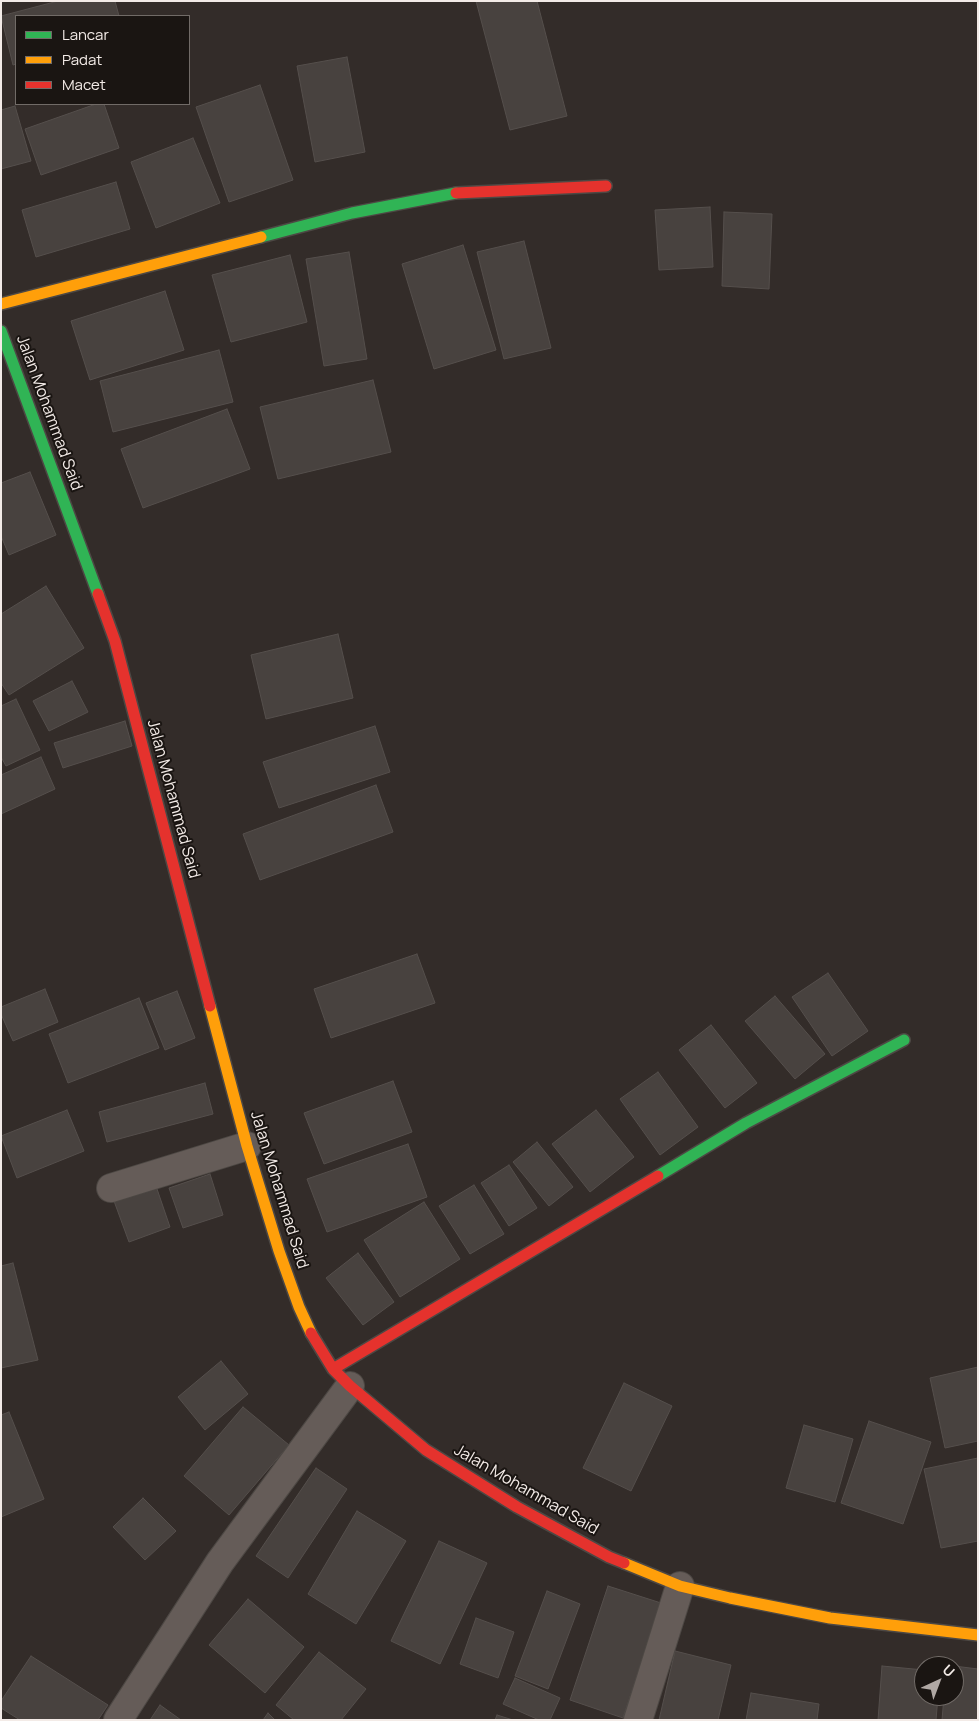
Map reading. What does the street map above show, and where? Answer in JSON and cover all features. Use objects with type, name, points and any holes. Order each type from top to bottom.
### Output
[{"type":"street","points":[[1,304],[352,213],[464,192],[606,186]]},
{"type":"street","name":"Jalan Mohammad Said","points":[[1,331],[115,641],[247,1146],[279,1250],[299,1307],[315,1342],[341,1377],[426,1450],[517,1507],[609,1556],[680,1586],[830,1618],[978,1635]]},
{"type":"street","points":[[118,1720],[341,1377],[746,1123],[904,1040]]},
{"type":"street","points":[[112,1188],[247,1146]]},
{"type":"street","points":[[638,1720],[680,1586]]},
{"type":"building","points":[[58,1],[115,1],[119,15],[15,15],[15,64],[13,65],[1,16]]},
{"type":"building","points":[[476,1],[537,1],[567,116],[510,130]]},
{"type":"building","points":[[347,57],[365,152],[315,162],[297,66]]},
{"type":"building","points":[[260,85],[293,180],[229,202],[196,107]]},
{"type":"building","points":[[93,105],[104,105],[119,148],[41,175],[25,129]]},
{"type":"building","points":[[15,106],[31,161],[1,169],[1,110]]},
{"type":"building","points":[[193,138],[220,203],[156,228],[131,162]]},
{"type":"building","points":[[116,182],[130,229],[36,257],[22,210]]},
{"type":"building","points":[[710,207],[713,267],[659,270],[655,210]]},
{"type":"building","points":[[724,212],[772,214],[769,289],[722,286]]},
{"type":"building","points":[[524,241],[551,348],[504,359],[477,252]]},
{"type":"building","points":[[463,245],[496,350],[434,369],[402,264]]},
{"type":"building","points":[[349,252],[367,359],[324,366],[306,259]]},
{"type":"building","points":[[290,255],[307,322],[231,342],[212,275]]},
{"type":"building","points":[[165,291],[184,350],[90,380],[71,321]]},
{"type":"building","points":[[219,350],[233,402],[113,432],[100,381]]},
{"type":"building","points":[[373,380],[391,452],[278,479],[260,407]]},
{"type":"building","points":[[227,409],[250,469],[143,508],[121,449]]},
{"type":"building","points":[[30,472],[56,535],[9,555],[1,536],[1,483]]},
{"type":"building","points":[[46,586],[84,648],[9,695],[1,683],[1,614]]},
{"type":"building","points":[[338,634],[353,698],[266,719],[251,655]]},
{"type":"building","points":[[72,681],[88,712],[49,731],[33,701]]},
{"type":"building","points":[[16,699],[40,750],[6,766],[1,757],[1,706]]},
{"type":"building","points":[[125,721],[132,746],[63,768],[54,743]]},
{"type":"building","points":[[375,726],[390,772],[279,808],[263,762]]},
{"type":"building","points":[[41,757],[55,789],[1,814],[1,775]]},
{"type":"building","points":[[376,785],[393,832],[260,880],[243,834]]},
{"type":"building","points":[[417,954],[435,1003],[331,1038],[314,989]]},
{"type":"building","points":[[828,973],[868,1031],[832,1056],[792,997]]},
{"type":"building","points":[[45,989],[58,1022],[13,1041],[1,1014],[1,1007]]},
{"type":"building","points":[[177,991],[195,1038],[165,1050],[146,1003]]},
{"type":"building","points":[[775,996],[825,1054],[795,1079],[745,1021]]},
{"type":"building","points":[[139,998],[159,1048],[68,1083],[49,1034]]},
{"type":"building","points":[[711,1025],[757,1083],[725,1108],[679,1050]]},
{"type":"building","points":[[658,1072],[698,1127],[660,1155],[620,1099]]},
{"type":"building","points":[[393,1081],[412,1132],[324,1164],[304,1113]]},
{"type":"building","points":[[205,1083],[213,1114],[107,1142],[99,1112]]},
{"type":"building","points":[[67,1110],[84,1151],[17,1178],[1,1136]]},
{"type":"building","points":[[596,1110],[634,1157],[590,1192],[552,1144]]},
{"type":"building","points":[[537,1142],[573,1187],[549,1206],[513,1162]]},
{"type":"building","points":[[408,1144],[427,1197],[327,1232],[307,1179]]},
{"type":"building","points":[[509,1165],[537,1208],[509,1226],[481,1183]]},
{"type":"building","points":[[210,1174],[223,1215],[183,1228],[169,1188]]},
{"type":"building","points":[[474,1185],[504,1234],[470,1254],[439,1206]]},
{"type":"building","points":[[156,1186],[170,1227],[129,1242],[114,1201]]},
{"type":"building","points":[[424,1202],[460,1259],[400,1297],[364,1240]]},
{"type":"building","points":[[358,1253],[394,1302],[363,1325],[326,1278]]},
{"type":"building","points":[[13,1263],[38,1360],[1,1368],[1,1266]]},
{"type":"building","points":[[221,1361],[248,1394],[205,1430],[178,1397]]},
{"type":"building","points":[[978,1367],[978,1441],[945,1448],[930,1378]]},
{"type":"building","points":[[624,1383],[672,1406],[631,1491],[583,1468]]},
{"type":"building","points":[[243,1407],[289,1445],[229,1515],[184,1476]]},
{"type":"building","points":[[9,1412],[44,1499],[1,1517],[1,1415]]},
{"type":"building","points":[[869,1421],[931,1442],[903,1524],[841,1503]]},
{"type":"building","points":[[804,1425],[853,1439],[835,1502],[786,1488]]},
{"type":"building","points":[[978,1458],[978,1541],[941,1548],[924,1469]]},
{"type":"building","points":[[316,1468],[347,1489],[288,1578],[256,1556]]},
{"type":"building","points":[[143,1498],[176,1531],[145,1560],[113,1527]]},
{"type":"building","points":[[357,1511],[406,1541],[356,1624],[308,1594]]},
{"type":"building","points":[[439,1541],[487,1563],[440,1664],[391,1641]]},
{"type":"building","points":[[608,1586],[661,1603],[623,1718],[570,1700]]},
{"type":"building","points":[[547,1591],[580,1604],[548,1689],[515,1676]]},
{"type":"building","points":[[248,1599],[304,1647],[265,1693],[209,1645]]},
{"type":"building","points":[[476,1618],[514,1632],[498,1678],[460,1664]]},
{"type":"building","points":[[675,1651],[731,1665],[718,1720],[659,1720]]},
{"type":"building","points":[[319,1652],[366,1689],[341,1720],[294,1720],[276,1705]]},
{"type":"building","points":[[31,1656],[108,1705],[98,1720],[20,1720],[1,1708],[1,1701]]},
{"type":"building","points":[[882,1666],[914,1669],[914,1706],[937,1706],[936,1720],[878,1720]]},
{"type":"building","points":[[964,1667],[978,1669],[978,1720],[942,1720],[943,1706],[964,1706]]},
{"type":"building","points":[[515,1678],[560,1698],[550,1720],[539,1720],[503,1704]]},
{"type":"building","points":[[751,1693],[819,1704],[817,1720],[746,1720]]},
{"type":"building","points":[[160,1705],[181,1720],[150,1720]]},
{"type":"building","points":[[268,1713],[275,1720],[263,1720]]},
{"type":"building","points":[[497,1715],[513,1720],[495,1720]]},
{"type":"traffic: fast","points":[[261,237],[352,213],[456,193]]},
{"type":"traffic: fast","points":[[1,331],[98,594]]},
{"type":"traffic: fast","points":[[658,1176],[746,1123],[904,1040]]},
{"type":"traffic: slow","points":[[1,304],[261,237]]},
{"type":"traffic: slow","points":[[210,1006],[247,1146],[279,1251],[299,1307],[311,1333]]},
{"type":"traffic: slow","points":[[624,1563],[680,1586],[730,1598],[830,1618],[978,1635]]},
{"type":"traffic: jam","points":[[456,193],[606,186]]},
{"type":"traffic: jam","points":[[98,594],[115,641],[210,1006]]},
{"type":"traffic: jam","points":[[333,1369],[658,1176]]},
{"type":"traffic: jam","points":[[311,1333],[333,1369],[350,1386],[426,1450],[517,1507],[609,1557],[624,1563]]}]
